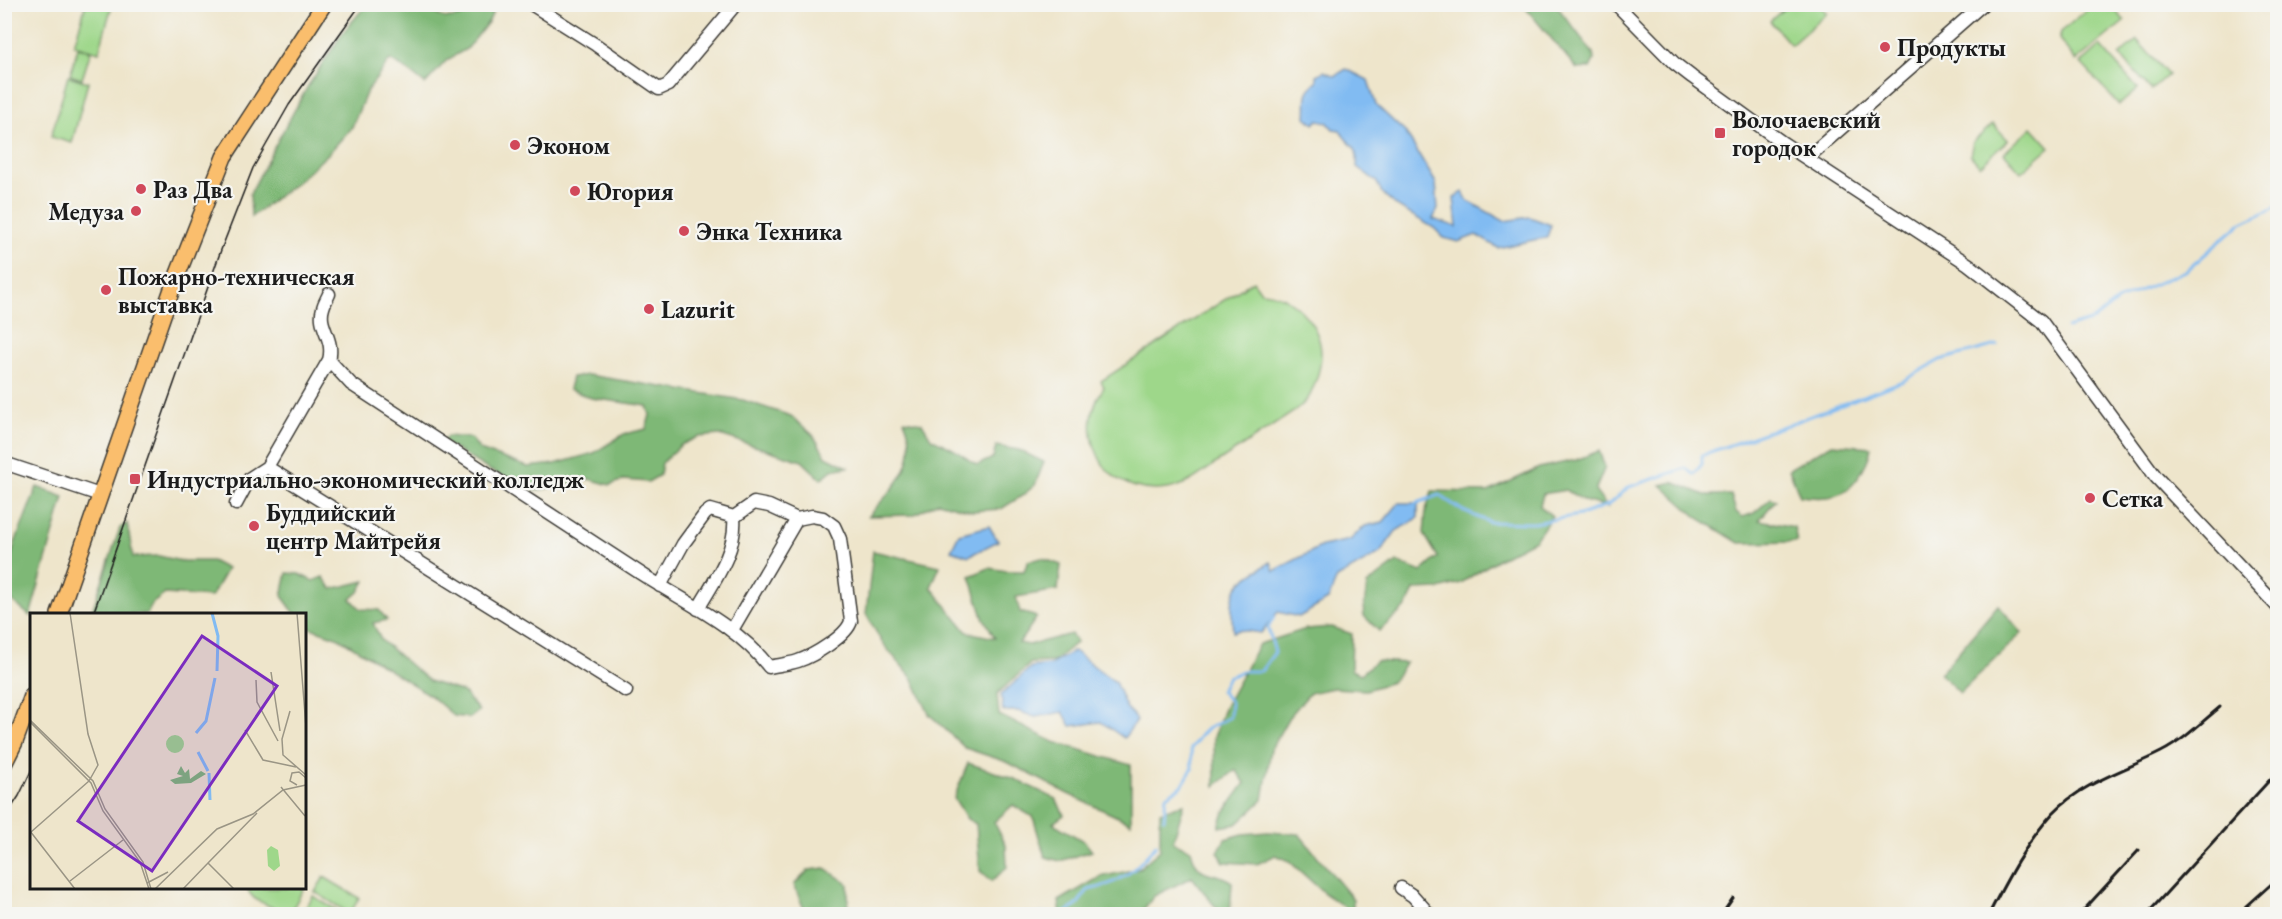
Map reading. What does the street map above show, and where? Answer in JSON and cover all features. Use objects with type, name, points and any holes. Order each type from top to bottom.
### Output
[{"type":"main road","points":[[60,613],[172,289],[224,157],[324,4]]},
{"type":"main road","points":[[4,764],[30,701]]},
{"type":"street","points":[[531,4],[596,45],[659,89],[668,85],[736,4]]},
{"type":"street","points":[[1616,4],[1674,63],[1783,143],[1968,264],[2046,325],[2156,477],[2277,607]]},
{"type":"street","points":[[1807,158],[1983,4]]},
{"type":"street","points":[[236,504],[250,478],[267,467],[328,360],[332,350],[330,339],[322,324],[322,309],[329,294]]},
{"type":"street","points":[[328,360],[351,384],[660,586],[732,630],[755,648],[769,667],[798,661],[819,650],[849,628],[851,621],[840,539],[834,526],[824,518],[812,516],[797,519],[769,506],[754,503],[729,516],[710,510],[705,514],[683,544],[660,586]]},
{"type":"street","points":[[4,464],[100,495]]},
{"type":"street","points":[[267,467],[626,691]]},
{"type":"street","points":[[698,609],[725,563],[735,528],[729,516]]},
{"type":"street","points":[[732,630],[797,519]]},
{"type":"street","points":[[1401,888],[1413,896],[1429,915]]},
{"type":"green space","points":[[367,4],[412,7],[448,18],[496,5],[489,21],[468,48],[447,60],[425,84],[390,60],[367,91],[352,127],[328,154],[297,182],[251,217],[250,194],[278,140],[308,86],[344,31]]},
{"type":"green space","points":[[2093,4],[2110,5],[2125,21],[2076,61],[2059,39],[2061,32]]},
{"type":"green space","points":[[82,5],[112,5],[99,52],[74,45],[85,7]]},
{"type":"green space","points":[[1523,5],[1556,5],[1593,53],[1594,60],[1590,68],[1577,69]]},
{"type":"green space","points":[[1788,5],[1819,5],[1827,13],[1791,45],[1770,21]]},
{"type":"green space","points":[[2137,40],[2168,75],[2151,90],[2120,55]]},
{"type":"green space","points":[[2100,46],[2138,89],[2119,105],[2081,63]]},
{"type":"green space","points":[[78,47],[91,51],[82,79],[70,75]]},
{"type":"green space","points":[[68,76],[88,82],[72,143],[51,137]]},
{"type":"green space","points":[[1993,124],[2008,140],[1980,166],[1970,155],[1973,142]]},
{"type":"green space","points":[[2032,127],[2050,147],[2021,172],[2004,153]]},
{"type":"green space","points":[[1253,281],[1261,292],[1283,298],[1293,304],[1310,321],[1316,331],[1321,354],[1317,378],[1309,397],[1295,411],[1184,484],[1159,490],[1135,487],[1123,482],[1104,466],[1092,438],[1093,412],[1104,387],[1101,381]]},
{"type":"green space","points":[[588,375],[743,400],[791,416],[813,435],[826,456],[848,467],[832,470],[821,479],[802,461],[720,435],[698,437],[681,445],[662,463],[660,475],[648,482],[624,480],[610,485],[589,479],[535,491],[489,470],[443,442],[447,436],[471,438],[480,450],[528,467],[555,464],[594,453],[624,434],[646,429],[650,415],[647,406],[591,398],[569,389],[572,377]]},
{"type":"green space","points":[[904,420],[922,423],[931,438],[977,465],[993,458],[996,446],[1019,450],[1044,462],[1035,485],[1001,509],[972,511],[938,502],[913,515],[868,516],[896,484],[908,461],[909,435]]},
{"type":"green space","points":[[1832,444],[1871,447],[1867,461],[1857,479],[1845,491],[1837,495],[1820,498],[1800,496],[1789,469]]},
{"type":"green space","points":[[1599,451],[1605,467],[1595,491],[1607,507],[1584,501],[1566,490],[1543,494],[1540,506],[1552,516],[1535,540],[1498,559],[1461,583],[1439,589],[1414,590],[1407,606],[1379,631],[1363,615],[1367,585],[1397,562],[1421,572],[1438,557],[1424,534],[1426,510],[1432,491],[1488,492],[1539,468],[1576,460]]},
{"type":"green space","points":[[1673,482],[1705,495],[1731,495],[1736,512],[1743,517],[1754,513],[1771,498],[1776,500],[1759,520],[1794,527],[1797,542],[1739,543],[1697,517],[1661,485]]},
{"type":"green space","points":[[37,487],[64,497],[30,616],[11,600],[5,578],[15,543]]},
{"type":"green space","points":[[127,523],[133,557],[159,556],[181,561],[212,561],[227,569],[211,597],[165,594],[153,603],[148,613],[91,613],[120,528]]},
{"type":"green space","points":[[873,551],[940,566],[931,587],[967,632],[995,638],[983,617],[970,576],[989,568],[1024,571],[1028,561],[1042,558],[1061,565],[1058,590],[1016,597],[1020,612],[1037,617],[1019,643],[1029,645],[1071,634],[1077,642],[1053,662],[1031,663],[997,694],[999,715],[1054,742],[1131,765],[1131,823],[1007,762],[965,748],[929,714],[913,679],[883,644],[866,614]]},
{"type":"green space","points":[[287,573],[299,574],[313,581],[323,577],[332,589],[365,581],[359,592],[351,599],[361,609],[379,610],[387,620],[373,623],[381,640],[429,681],[463,692],[479,711],[470,718],[454,716],[431,696],[339,638],[306,626],[306,613],[294,613],[282,596]]},
{"type":"green space","points":[[1998,605],[2022,633],[1960,693],[1940,674]]},
{"type":"green space","points":[[1332,627],[1352,634],[1351,670],[1361,674],[1376,661],[1406,663],[1392,682],[1366,690],[1333,688],[1310,693],[1289,717],[1271,749],[1263,800],[1237,824],[1219,827],[1224,812],[1245,783],[1236,770],[1215,786],[1214,737],[1224,708],[1259,644],[1306,629]]},
{"type":"green space","points":[[968,763],[1015,779],[1056,799],[1064,815],[1053,823],[1085,842],[1092,851],[1060,861],[1045,857],[1033,817],[1013,805],[994,822],[1006,845],[1007,867],[992,881],[980,871],[976,824],[967,819],[954,798]]},
{"type":"green space","points":[[1184,804],[1173,842],[1191,850],[1194,860],[1202,870],[1232,882],[1230,914],[1221,914],[1192,877],[1154,896],[1140,914],[1061,914],[1059,901],[1100,877],[1138,869],[1160,850],[1160,812]]},
{"type":"green space","points":[[1268,832],[1299,834],[1353,899],[1353,913],[1324,893],[1289,861],[1276,855],[1257,864],[1224,862],[1218,852],[1225,839],[1243,834]]},
{"type":"green space","points":[[825,868],[848,884],[848,914],[806,914],[794,885],[809,870]]},
{"type":"green space","points":[[324,877],[359,898],[350,914],[315,892]]},
{"type":"green space","points":[[248,889],[303,889],[292,910],[285,912],[251,895]]},
{"type":"green space","points":[[313,896],[343,914],[302,914]]},
{"type":"water","points":[[1346,69],[1368,80],[1376,105],[1406,133],[1436,183],[1438,209],[1433,219],[1457,227],[1454,198],[1463,192],[1468,201],[1504,221],[1530,217],[1551,225],[1547,237],[1498,248],[1476,235],[1458,242],[1444,238],[1434,228],[1398,207],[1382,193],[1376,181],[1357,167],[1355,149],[1340,130],[1333,129],[1327,122],[1318,120],[1314,124],[1306,117],[1307,93],[1317,82],[1317,75],[1324,71],[1335,76]]},
{"type":"water","points":[[1399,503],[1418,503],[1418,518],[1396,531],[1380,553],[1337,578],[1328,600],[1299,617],[1278,612],[1261,633],[1239,630],[1233,632],[1234,596],[1237,588],[1249,576],[1271,562],[1274,571],[1322,546],[1350,540],[1365,526],[1383,522]]},
{"type":"water","points":[[989,526],[998,541],[969,556],[951,550],[959,534]]},
{"type":"water","points":[[1074,651],[1115,682],[1126,707],[1137,720],[1124,738],[1101,722],[1071,726],[1063,712],[1035,717],[1018,711],[1003,711],[1001,695],[1031,667],[1050,665]]},
{"type":"waterway","points":[[2067,328],[2093,320],[2117,301],[2187,270],[2240,224],[2278,206]]},
{"type":"waterway","points":[[1415,504],[1439,495],[1463,511],[1489,522],[1534,523],[1580,515],[1608,505],[1629,487],[1686,468],[1694,474],[1702,464],[1702,456],[1710,452],[1903,381],[1940,360],[1997,345]]},
{"type":"waterway","points":[[1164,819],[1166,796],[1182,786],[1192,769],[1191,748],[1205,730],[1230,717],[1231,702],[1221,691],[1228,677],[1243,671],[1261,671],[1275,652],[1268,628],[1274,617]]},
{"type":"waterway","points":[[1063,914],[1076,906],[1088,890],[1110,884],[1127,875],[1156,845]]},
{"type":"waterway","points":[[1040,914],[1058,914]]},
{"type":"tram line","points":[[93,613],[221,250],[253,168],[289,105],[361,4]]},
{"type":"tram line","points":[[416,4],[431,7],[458,4]]},
{"type":"tram line","points":[[4,819],[30,773]]},
{"type":"railway","points":[[1989,914],[2026,849],[2043,825],[2065,802],[2104,778],[2169,748],[2220,707]]},
{"type":"railway","points":[[2147,914],[2277,772]]},
{"type":"railway","points":[[2080,914],[2139,850]]},
{"type":"railway","points":[[2238,914],[2278,878]]},
{"type":"railway","points":[[1722,914],[1733,898]]},
{"type":"place","name":"Продукты","points":[[1885,47]]},
{"type":"place","name":"Волочаевский городок","points":[[1720,133]]},
{"type":"place","name":"Эконом","points":[[515,145]]},
{"type":"place","name":"Раз Два","points":[[141,189]]},
{"type":"place","name":"Югория","points":[[575,191]]},
{"type":"place","name":"Медуза","points":[[136,211]]},
{"type":"place","name":"Энка Техника","points":[[684,231]]},
{"type":"place","name":"Пожарно-техническая выставка","points":[[106,290]]},
{"type":"place","name":"Lazurit","points":[[649,309]]},
{"type":"place","name":"Индустриально-экономический колледж","points":[[135,479]]},
{"type":"place","name":"Сетка","points":[[2090,498]]},
{"type":"place","name":"Буддийский центр Майтрейя","points":[[254,526]]}]
